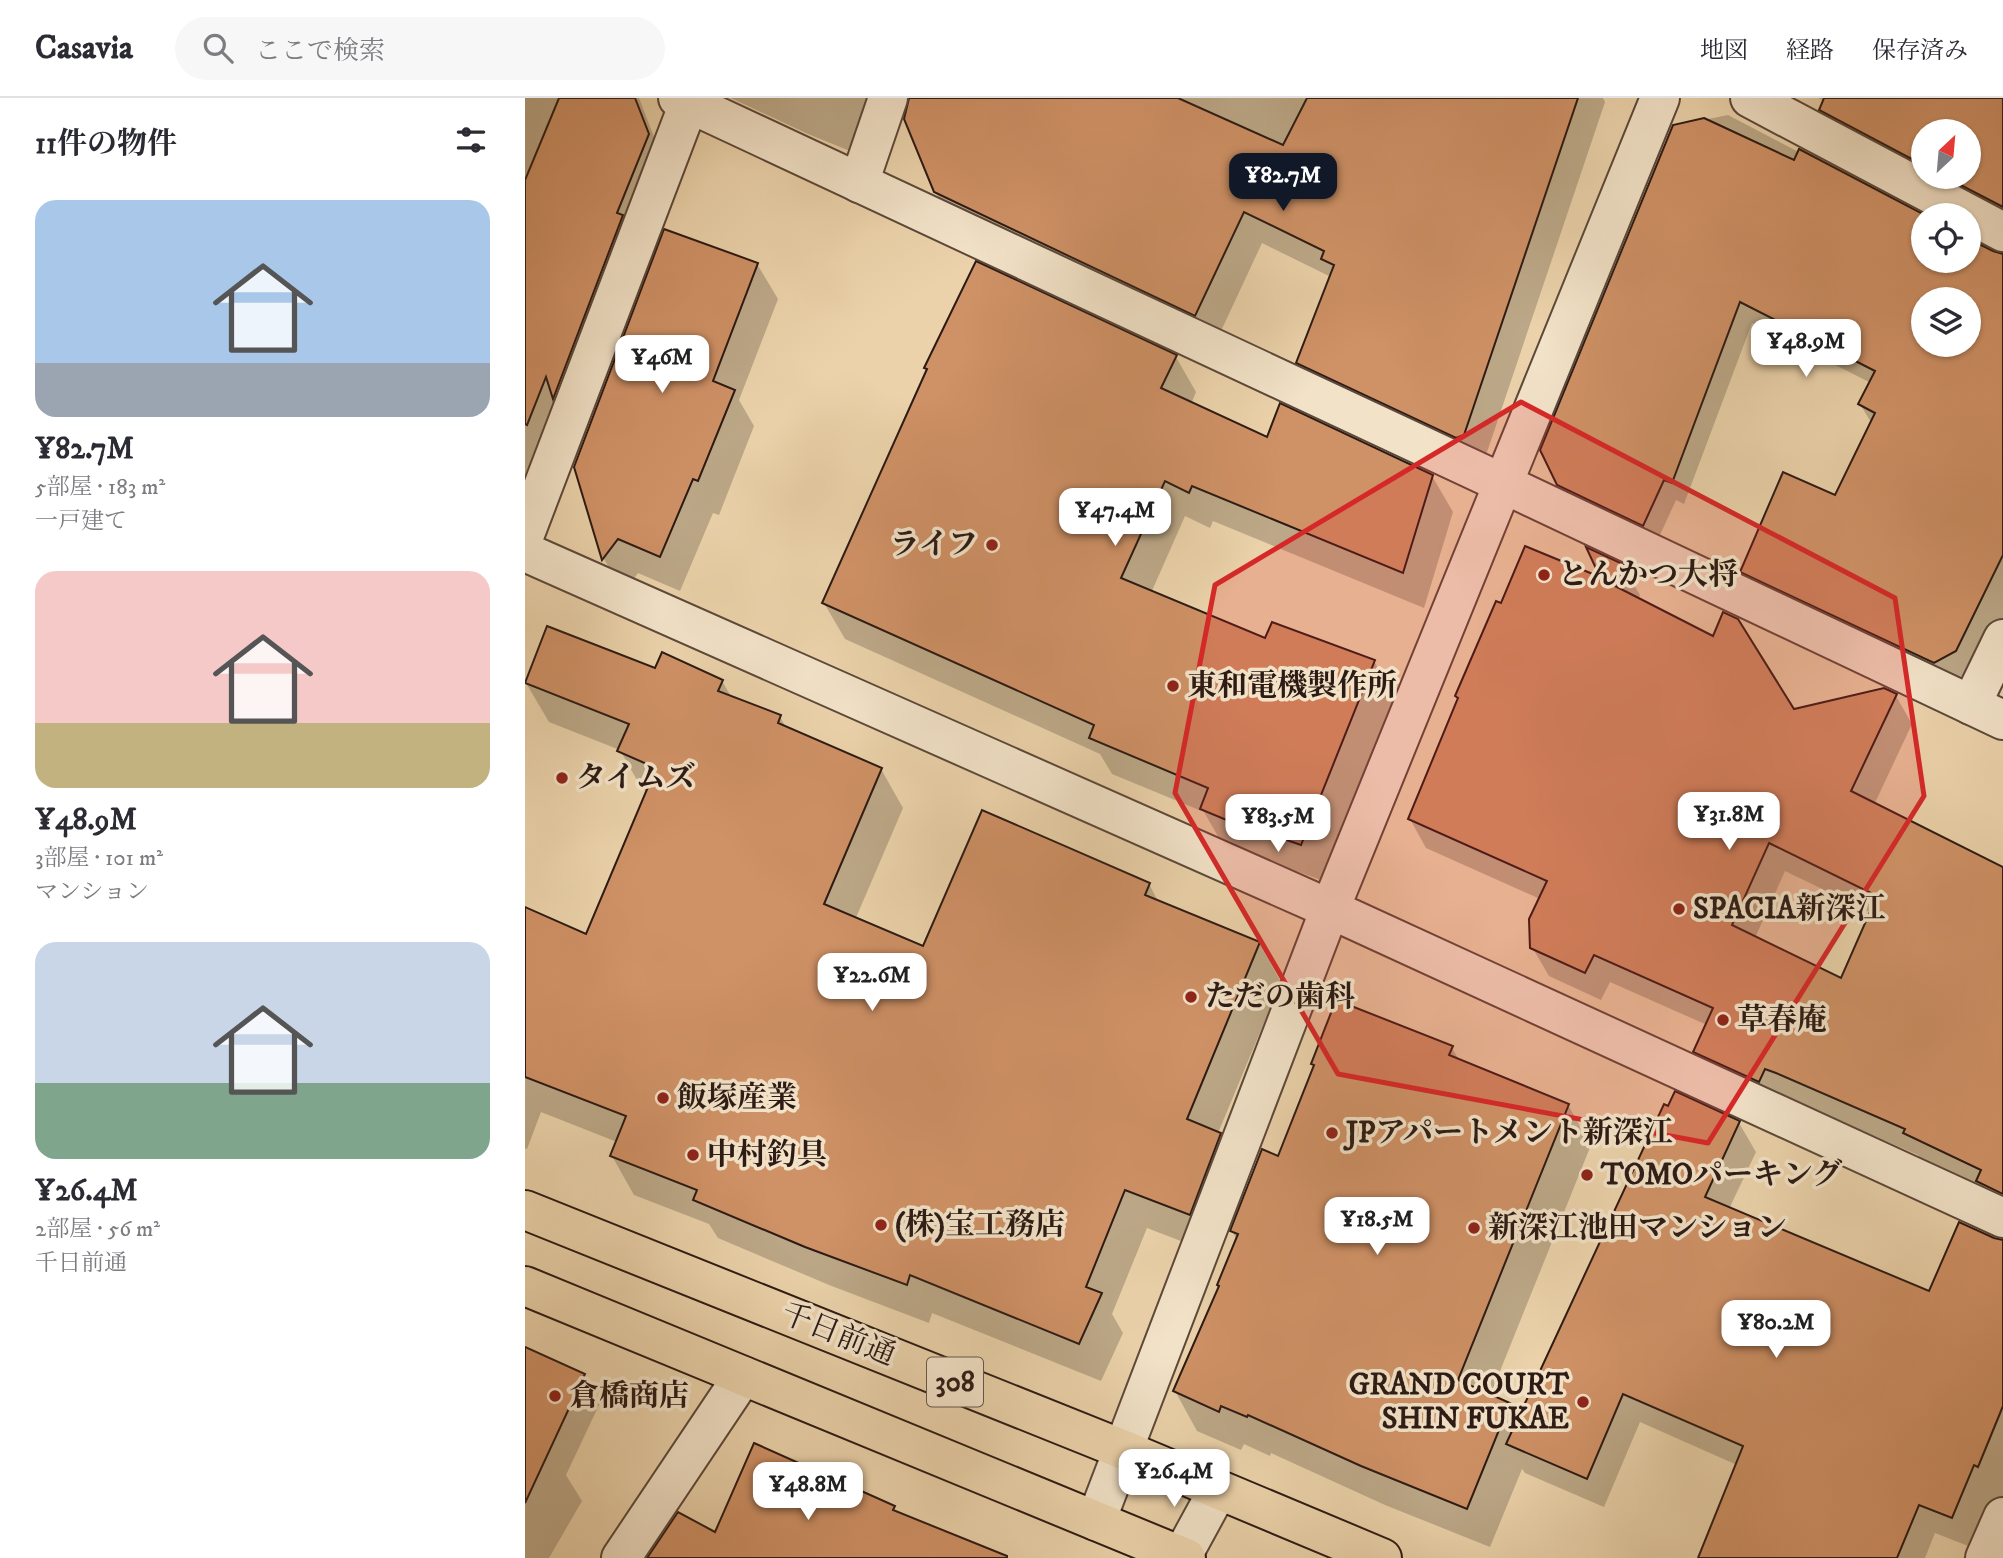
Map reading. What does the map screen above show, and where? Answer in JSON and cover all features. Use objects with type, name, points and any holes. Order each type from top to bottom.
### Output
[{"type":"highway","name":"千日前通","points":[[525,1210],[1124,1450],[1382,1558]]},
{"type":"highway","name":"308","points":[[525,1286],[1183,1558]]},
{"type":"street","points":[[859,183],[888,98]]},
{"type":"street","points":[[1096,1521],[1330,909],[1660,98]]},
{"type":"street","points":[[1751,98],[2003,232]]},
{"type":"street","points":[[525,534],[684,101],[1987,713],[2003,639]]},
{"type":"street","points":[[525,552],[1330,909],[2003,1218]]},
{"type":"street","points":[[621,1558],[743,1376]]},
{"type":"street","points":[[1183,1558],[1218,1490]]},
{"type":"street","points":[[1985,1558],[2003,1517]]},
{"type":"highlighted area","points":[[1521,402],[1895,598],[1924,796],[1708,1143],[1338,1074],[1175,793],[1215,585]]},
{"type":"building","points":[[559,98],[635,98],[649,134],[617,213],[623,215],[553,399],[546,377],[527,425],[525,180]]},
{"type":"building","points":[[909,98],[1178,98],[1283,145],[1307,98],[1578,98],[1464,435],[1456,438],[1296,363],[1334,265],[1321,259],[1324,251],[1244,212],[1195,316],[934,192],[904,119]]},
{"type":"building","points":[[1824,98],[2003,98],[2003,207],[1968,189],[1981,189],[1981,119],[1911,119],[1911,159],[1819,110]]},
{"type":"building","points":[[1704,118],[1794,160],[1799,149],[1911,208],[1911,273],[1981,273],[1981,245],[2003,254],[2003,555],[1956,651],[1934,663],[1740,572],[1783,472],[1835,495],[1875,413],[1858,404],[1875,371],[1740,302],[1672,483],[1664,480],[1643,526],[1557,485],[1540,450],[1673,125]]},
{"type":"building","points":[[664,229],[758,263],[713,381],[735,390],[698,481],[693,479],[660,557],[618,539],[602,560],[574,467]]},
{"type":"building","points":[[976,261],[1177,355],[1161,388],[1267,437],[1280,403],[1433,475],[1403,573],[1192,486],[1189,493],[1165,481],[1121,578],[1265,638],[1272,622],[1375,660],[1301,845],[1249,827],[1248,829],[1200,809],[1208,788],[1089,738],[1094,725],[822,603],[927,369],[924,368]]},
{"type":"building","points":[[1525,546],[1600,577],[1586,547],[1625,565],[1615,586],[1713,636],[1723,612],[1738,619],[1794,709],[1884,688],[1897,694],[1851,791],[2003,867],[2003,1194],[1976,1181],[1981,1170],[1903,1133],[1905,1129],[1765,1069],[1759,1082],[1693,1052],[1713,1008],[1594,955],[1585,973],[1530,948],[1529,919],[1547,881],[1408,819],[1458,698],[1455,696],[1496,601],[1501,603]],"holes":[[[1769,843],[1877,896],[1841,978],[1732,925]]]},
{"type":"building","points":[[547,626],[655,668],[662,652],[723,680],[718,691],[781,715],[778,723],[882,768],[824,904],[923,946],[982,810],[1150,883],[1145,895],[1260,942],[1187,1119],[1221,1133],[1190,1215],[1125,1190],[1086,1287],[1102,1293],[1079,1344],[910,1275],[907,1285],[805,1247],[693,1200],[697,1190],[610,1156],[626,1116],[525,1077],[525,907],[586,934],[656,768],[617,751],[629,724],[525,683]]},
{"type":"building","points":[[1336,1000],[1453,1046],[1449,1055],[1569,1104],[1458,1380],[1510,1403],[1467,1509],[1361,1466],[1248,1415],[1247,1417],[1221,1406],[1219,1412],[1173,1391],[1219,1286],[1217,1285],[1238,1234],[1230,1231],[1262,1149],[1278,1156]]},
{"type":"building","points":[[1675,1091],[1740,1121],[1705,1197],[1929,1291],[1959,1222],[2003,1240],[2003,1406],[1978,1467],[1974,1465],[1952,1518],[1919,1505],[1897,1558],[1698,1558],[1743,1446],[1623,1394],[1587,1479],[1506,1444],[1664,1104],[1668,1106]]},
{"type":"building","name":"倉橋商店","points":[[525,1347],[585,1374],[525,1503]]},
{"type":"building","points":[[754,1443],[895,1506],[893,1510],[1007,1558],[647,1558],[678,1512],[715,1532]]},
{"type":"place","name":"ライフ","points":[[992,545]]},
{"type":"place","name":"とんかつ大将","points":[[1544,575]]},
{"type":"place","name":"東和電機製作所","points":[[1173,686]]},
{"type":"place","name":"タイムズ","points":[[562,778]]},
{"type":"place","name":"SPACIA新深江","points":[[1679,909]]},
{"type":"place","name":"ただの歯科","points":[[1191,997]]},
{"type":"place","name":"草春庵","points":[[1723,1020]]},
{"type":"place","name":"飯塚産業","points":[[663,1098]]},
{"type":"place","name":"JPアパートメント新深江","points":[[1332,1133]]},
{"type":"place","name":"中村釣具","points":[[693,1155]]},
{"type":"place","name":"TOMOパーキング","points":[[1587,1175]]},
{"type":"place","name":"(株)宝工務店","points":[[881,1225]]},
{"type":"place","name":"新深江池田マンション","points":[[1474,1228]]},
{"type":"place","name":"倉橋商店","points":[[555,1396]]},
{"type":"place","name":"GRAND COURT SHIN FUKAE","points":[[1583,1402]]}]
